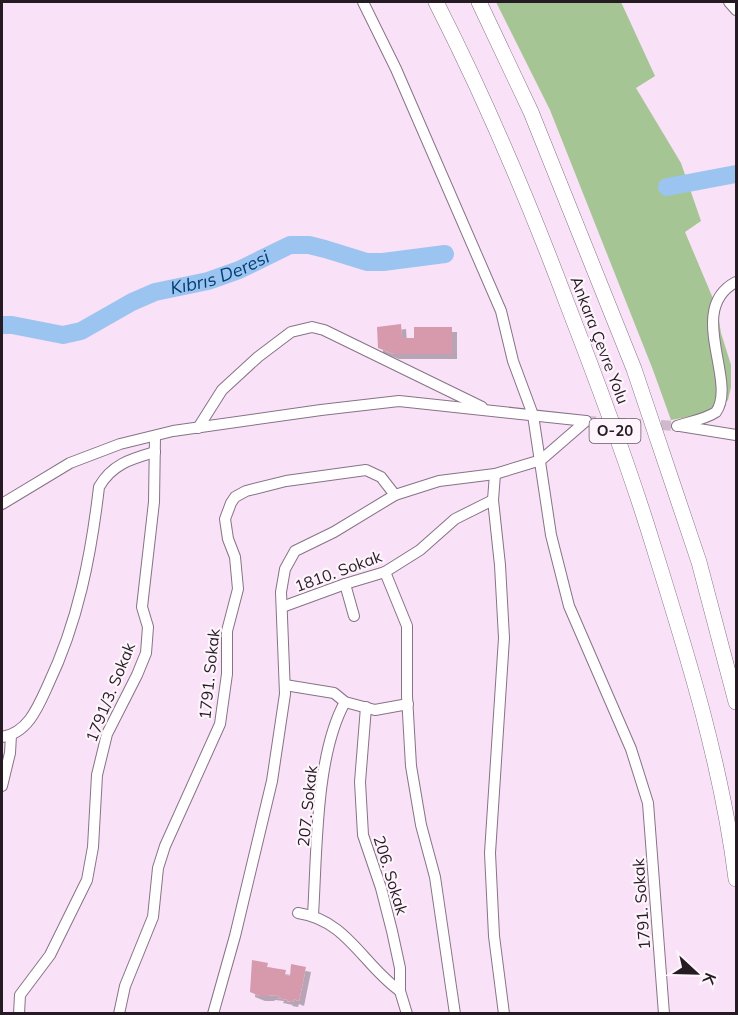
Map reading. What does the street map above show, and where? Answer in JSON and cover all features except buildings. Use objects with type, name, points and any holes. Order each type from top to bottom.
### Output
[{"type":"highway","name":"Ankara Çevre Yolu","points":[[436,2],[493,120],[539,230],[633,481],[690,664],[719,775],[736,879]]},
{"type":"highway","name":"Ankara Çevre Yolu","points":[[479,2],[531,112],[634,369],[699,562],[736,702]]},
{"type":"street","name":"1791. Sokak","points":[[363,2],[396,69],[501,311],[513,361],[533,415],[550,535],[569,606],[631,750],[648,802],[664,1014]]},
{"type":"street","points":[[729,2],[736,10]]},
{"type":"street","points":[[736,282],[729,286],[717,309],[731,371],[728,400],[716,412],[677,426],[736,435]]},
{"type":"street","points":[[198,428],[222,390],[258,357],[291,332],[312,327],[324,330],[488,410]]},
{"type":"street","points":[[2,504],[70,463],[120,444],[198,428],[321,410],[399,401],[586,421],[541,460],[495,474],[439,481],[395,495],[334,532],[295,551],[285,569],[281,592],[285,685],[272,781],[240,917],[213,1014]]},
{"type":"street","name":"1791/3. Sokak","points":[[19,1014],[20,995],[50,955],[87,880],[93,847],[97,775],[107,734],[146,653],[148,627],[142,607],[154,502],[155,436]]},
{"type":"street","points":[[2,786],[10,753],[6,736],[22,728],[37,710],[68,640],[84,580],[99,487],[109,472],[119,464],[155,452]]},
{"type":"street","name":"1791. Sokak","points":[[119,1014],[125,986],[153,917],[158,868],[165,846],[220,724],[227,674],[227,631],[238,590],[236,557],[228,538],[225,519],[231,503],[241,494],[256,488],[286,481],[366,470],[381,477],[395,495]]},
{"type":"street","points":[[495,474],[493,500],[500,565],[504,638],[490,853],[494,936],[504,1014]]},
{"type":"street","name":"1810. Sokak","points":[[282,607],[385,572],[420,549],[455,519],[493,500]]},
{"type":"street","points":[[385,572],[407,626],[411,766],[421,825],[435,877],[455,1014]]},
{"type":"street","points":[[345,584],[354,616]]},
{"type":"street","points":[[285,685],[334,693],[345,702],[375,710],[408,704]]},
{"type":"street","name":"207. Sokak","points":[[313,915],[321,795],[329,744],[345,702]]},
{"type":"street","name":"206. Sokak","points":[[366,707],[360,783],[363,835],[381,888],[392,931],[400,968],[400,991],[407,1014]]},
{"type":"street","points":[[298,913],[322,919],[350,941],[379,974],[400,991]]},
{"type":"green space","points":[[496,2],[621,2],[655,76],[636,88],[681,163],[701,221],[685,232],[717,308],[721,333],[731,365],[731,387],[728,400],[716,412],[671,420],[550,110]]},
{"type":"waterway","name":"Kıbrıs Deresi","points":[[667,187],[736,174]]},
{"type":"waterway","name":"Kıbrıs Deresi","points":[[2,325],[63,335],[81,331],[132,302],[155,292],[208,281],[239,270],[290,245],[309,245],[367,262],[445,254]]},
{"type":"tunnel","points":[[586,421],[677,426]]}]
